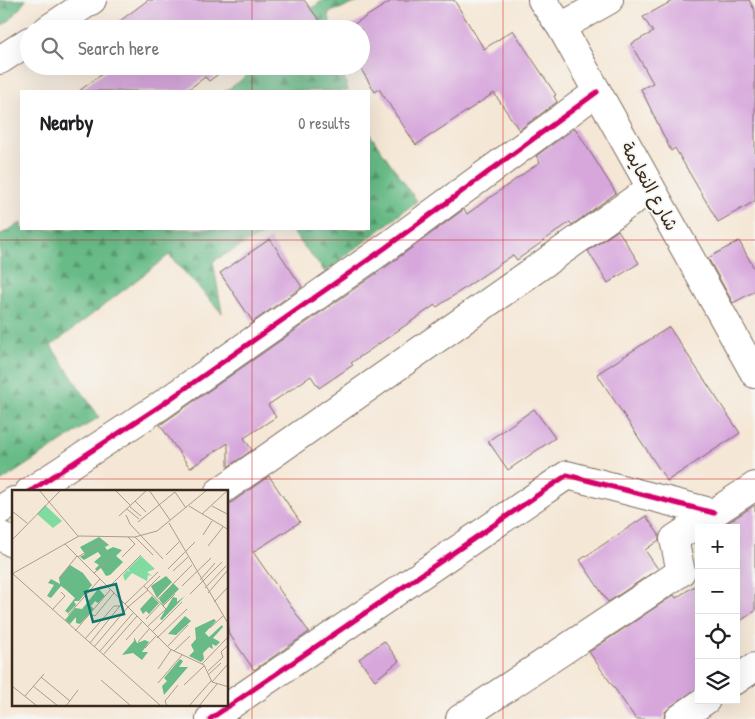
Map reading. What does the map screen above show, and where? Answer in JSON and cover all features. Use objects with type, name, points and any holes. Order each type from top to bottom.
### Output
[{"type":"street","points":[[62,20],[92,0]]},
{"type":"street","name":"شارع النعايمة","points":[[542,0],[561,27],[755,374]]},
{"type":"street","points":[[561,27],[609,0]]},
{"type":"street","points":[[0,60],[20,47]]},
{"type":"street","points":[[32,490],[160,406],[337,282],[597,92]]},
{"type":"street","points":[[222,490],[651,188]]},
{"type":"street","points":[[210,719],[567,475],[714,513]]},
{"type":"street","points":[[460,719],[681,572],[674,539],[755,486]]},
{"type":"street","points":[[0,510],[12,502]]},
{"type":"street","points":[[0,535],[12,543]]},
{"type":"street","points":[[740,677],[755,667]]},
{"type":"street","points":[[679,719],[700,704]]},
{"type":"green space","points":[[0,0],[26,0],[11,19],[0,27]]},
{"type":"green space","points":[[323,0],[364,0],[328,13],[330,20],[300,20]]},
{"type":"green space","points":[[246,75],[344,75],[348,90],[227,90]]},
{"type":"green space","points":[[370,134],[417,201],[325,272],[291,230],[370,230]]},
{"type":"green space","points":[[20,224],[20,230],[270,230],[213,261],[222,313],[169,255],[51,346],[99,417],[0,482],[0,235]]},
{"type":"building","points":[[148,0],[304,0],[319,20],[121,20]]},
{"type":"building","points":[[393,0],[454,0],[484,49],[513,30],[556,95],[554,96],[557,102],[519,130],[494,93],[416,145],[379,89],[375,92],[365,75],[370,75],[370,20],[361,20]]},
{"type":"building","points":[[674,0],[749,0],[755,11],[755,201],[718,222],[675,148],[671,151],[641,89],[653,83],[631,44],[653,32],[643,17]]},
{"type":"building","points":[[101,75],[217,75],[209,81],[205,77],[187,90],[80,90]]},
{"type":"building","points":[[575,128],[616,193],[572,225],[570,222],[517,260],[513,255],[437,307],[435,305],[351,363],[353,365],[319,388],[311,376],[268,405],[276,417],[244,438],[252,450],[228,467],[228,443],[190,468],[160,425],[394,261],[464,209],[467,214],[540,162],[536,156]]},
{"type":"building","points":[[618,230],[639,263],[608,283],[588,251]]},
{"type":"building","points":[[270,239],[302,287],[253,322],[220,273]]},
{"type":"building","points":[[739,241],[755,270],[755,291],[733,303],[708,258]]},
{"type":"building","points":[[669,327],[740,433],[667,481],[597,374]]},
{"type":"building","points":[[534,409],[555,438],[508,470],[488,441]]},
{"type":"building","points":[[269,476],[300,522],[253,552],[309,632],[254,670],[229,633],[229,504]]},
{"type":"building","points":[[755,505],[755,611],[740,621],[740,524],[726,524]]},
{"type":"building","points":[[646,516],[659,535],[659,540],[645,550],[658,569],[608,602],[580,560]]},
{"type":"building","points":[[695,586],[695,690],[670,707],[665,712],[664,719],[636,719],[589,652],[674,595],[676,598]]},
{"type":"building","points":[[384,641],[399,661],[375,680],[359,659]]},
{"type":"cycle path","points":[[32,490],[160,406],[385,248],[597,92]]},
{"type":"cycle path","points":[[210,719],[567,475],[714,513]]}]
